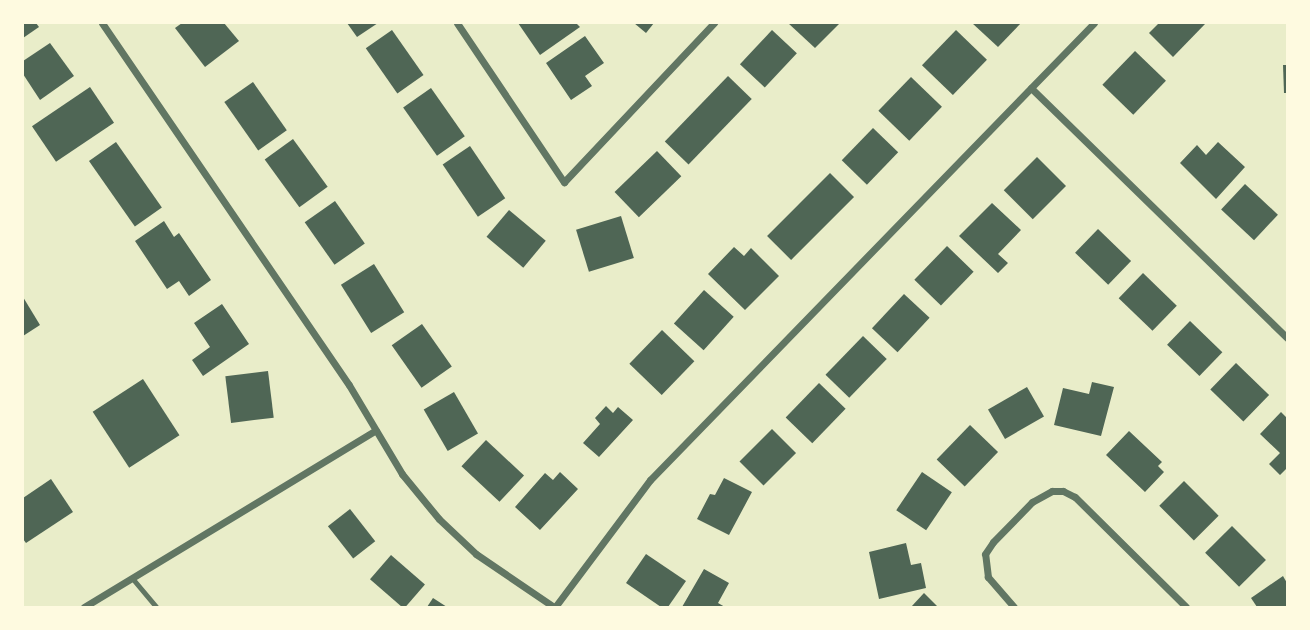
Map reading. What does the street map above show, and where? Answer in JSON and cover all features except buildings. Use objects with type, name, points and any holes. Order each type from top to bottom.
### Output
[{"type":"street","points":[[102,23],[349,386],[402,474],[456,536],[497,571],[554,607],[650,480],[1094,23]]},
{"type":"street","points":[[457,23],[564,182],[714,23]]},
{"type":"street","points":[[1031,88],[1287,338]]},
{"type":"street","points":[[84,607],[376,430]]},
{"type":"street","points":[[1014,607],[988,578],[985,554],[993,542],[1032,502],[1052,491],[1063,491],[1087,509],[1186,607]]},
{"type":"lane","points":[[132,578],[156,607]]}]
